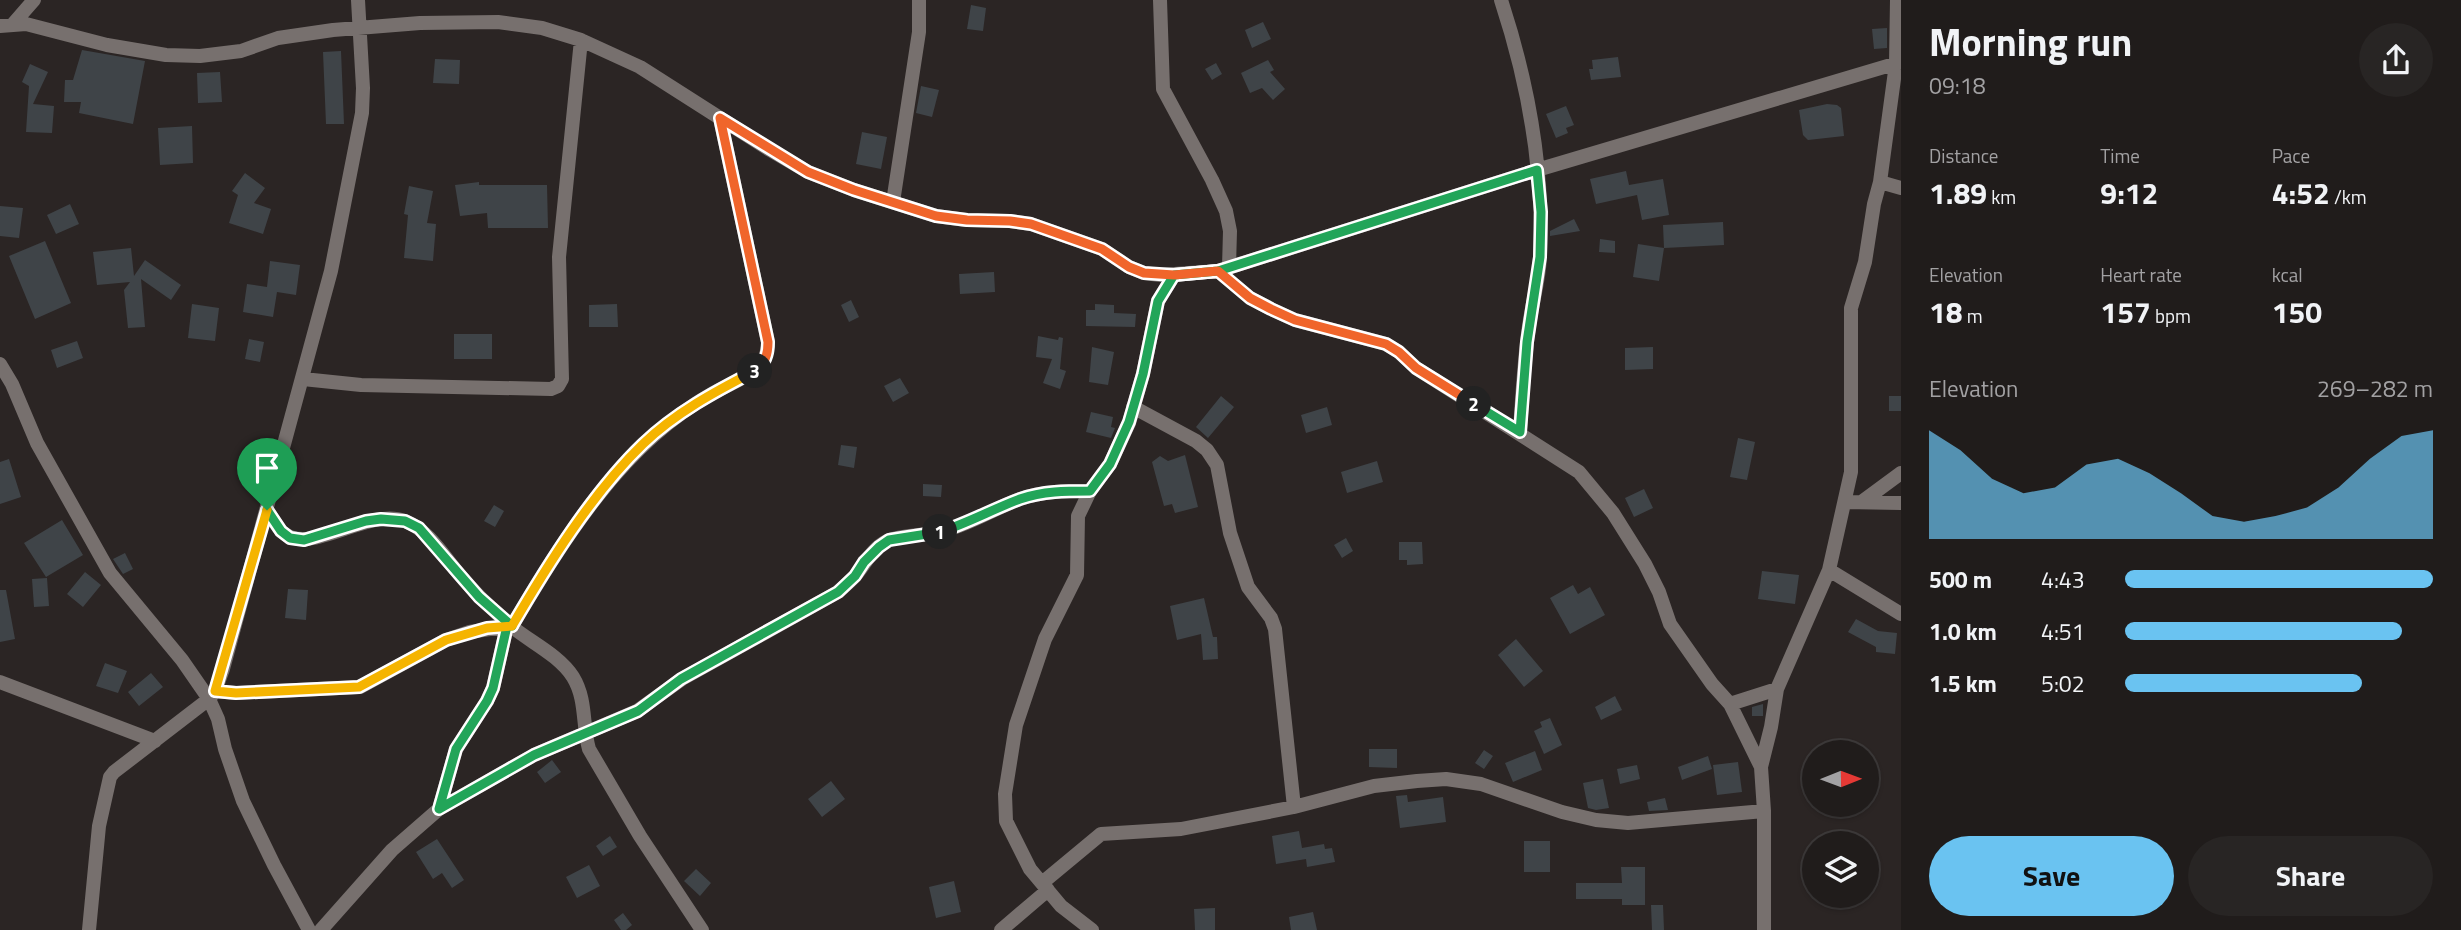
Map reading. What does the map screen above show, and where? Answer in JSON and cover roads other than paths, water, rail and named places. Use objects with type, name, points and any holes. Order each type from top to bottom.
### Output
[{"type":"street","points":[[4,27],[34,0]]},
{"type":"street","points":[[212,695],[260,536],[331,271],[362,113],[358,0]]},
{"type":"street","points":[[892,202],[919,32],[919,0]]},
{"type":"street","points":[[1160,0],[1163,89],[1226,211],[1230,231],[1224,269]]},
{"type":"street","points":[[1501,0],[1522,73],[1541,212],[1540,257],[1527,342],[1520,432]]},
{"type":"street","points":[[1760,767],[1771,727],[1777,689],[1829,570],[1851,472],[1852,308],[1865,262],[1898,63],[1897,0]]},
{"type":"street","points":[[4,27],[26,24],[107,46],[200,57],[242,51],[278,38],[358,28],[420,23],[498,22],[542,28],[581,40],[640,67],[808,172],[854,190],[936,216],[1031,224],[1102,249],[1129,267],[1144,273],[1174,275],[1224,269],[1537,170],[1898,63]]},
{"type":"street","points":[[303,379],[362,385],[551,389],[558,386],[562,379],[559,257],[581,40]]},
{"type":"street","points":[[439,809],[456,749],[493,688],[509,626],[603,490],[642,444],[700,401],[757,370],[764,362],[768,342],[720,118]]},
{"type":"street","points":[[1880,182],[1901,188]]},
{"type":"street","points":[[1224,269],[1250,298],[1283,315],[1386,344],[1460,397],[1479,406],[1579,472],[1613,513],[1645,564],[1671,624],[1712,684],[1730,704],[1760,767],[1764,811],[1764,930]]},
{"type":"street","points":[[1144,273],[1158,301]]},
{"type":"street","points":[[1001,930],[1048,890],[1030,869],[1006,821],[1004,802],[1016,725],[1045,639],[1077,575],[1078,516],[1090,491],[1115,453],[1129,422],[1143,374],[1158,301],[1174,275]]},
{"type":"street","points":[[0,364],[12,384],[37,443],[110,573],[212,695],[225,749],[243,801],[309,930]]},
{"type":"street","points":[[1133,407],[1196,441],[1207,450],[1217,465],[1230,533],[1248,587],[1271,618],[1275,629],[1294,807]]},
{"type":"street","points":[[1863,501],[1901,473]]},
{"type":"street","points":[[321,930],[392,850],[439,809],[534,755],[638,711],[681,679],[838,592],[855,576],[864,562],[889,540],[941,532],[978,519],[1020,499],[1060,491],[1090,491]]},
{"type":"street","points":[[1845,502],[1901,503]]},
{"type":"street","points":[[267,510],[281,531],[290,538],[304,540],[381,519],[405,521],[419,528],[479,597],[509,626],[553,658],[572,676],[584,710],[584,733],[589,749],[640,836],[702,930]]},
{"type":"street","points":[[260,536],[281,531]]},
{"type":"street","points":[[1829,570],[1901,614]]},
{"type":"street","points":[[89,930],[99,826],[110,777],[212,695],[359,687],[446,640],[469,632],[509,626]]},
{"type":"street","points":[[0,682],[155,741]]},
{"type":"street","points":[[1730,704],[1777,689]]},
{"type":"street","points":[[1042,883],[1101,834],[1181,829],[1294,807],[1374,786],[1446,779],[1481,784],[1562,812],[1596,820],[1628,823],[1764,811]]},
{"type":"street","points":[[1030,869],[1033,903]]},
{"type":"street","points":[[1042,883],[1062,906],[1092,930]]}]
